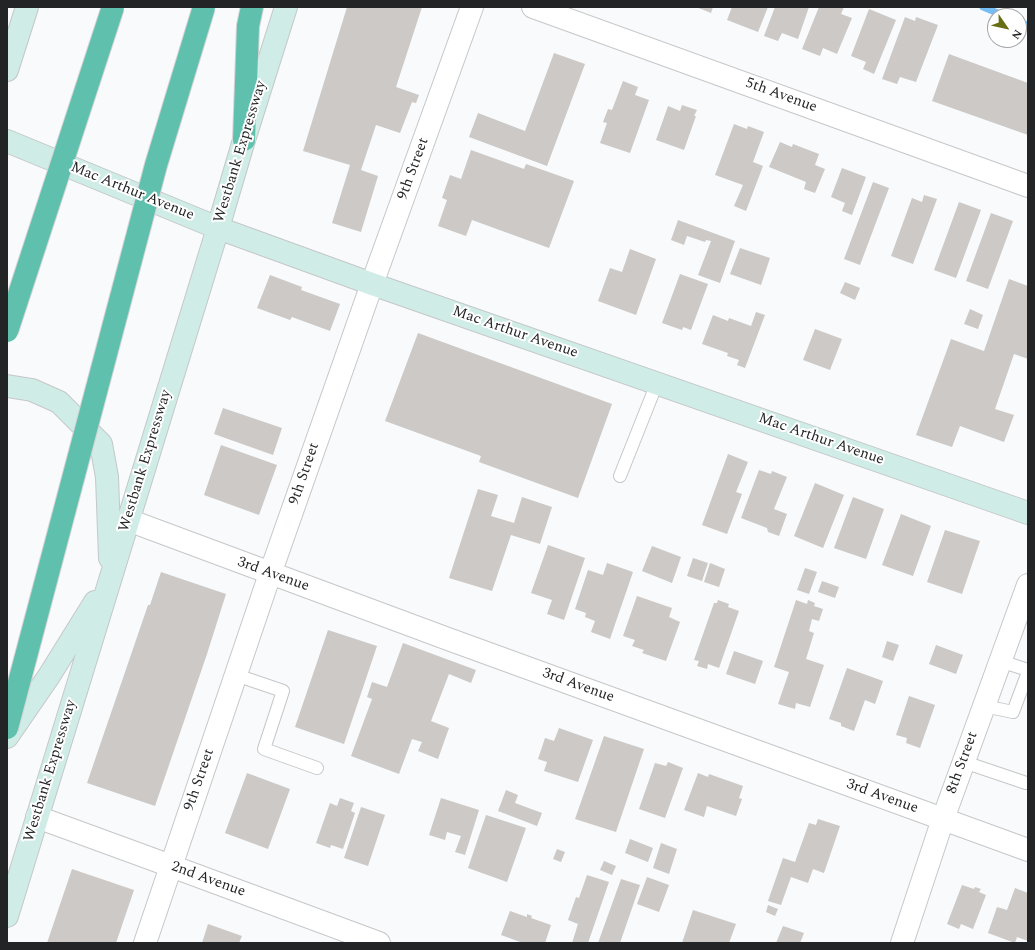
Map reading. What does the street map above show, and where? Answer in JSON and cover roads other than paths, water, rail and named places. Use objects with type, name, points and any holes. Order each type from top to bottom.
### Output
[{"type":"highway","points":[[7,330],[113,7]]},
{"type":"highway","points":[[7,728],[156,165],[204,7]]},
{"type":"highway","points":[[244,140],[248,26],[252,7]]},
{"type":"street","points":[[7,70],[27,7]]},
{"type":"street","name":"Westbank Expressway","points":[[7,916],[286,7]]},
{"type":"street","name":"9th Street","points":[[145,943],[270,574],[372,284],[472,7]]},
{"type":"street","name":"5th Avenue","points":[[533,7],[1028,186]]},
{"type":"street","name":"Mac Arthur Avenue","points":[[7,141],[218,228],[372,284],[1028,513]]},
{"type":"street","points":[[7,386],[32,390],[60,402],[101,444],[107,477],[111,575],[49,676],[7,737]]},
{"type":"street","name":"3rd Avenue","points":[[128,520],[270,574],[1028,850]]},
{"type":"street","name":"8th Street","points":[[902,943],[943,819],[1000,661],[1023,613],[1028,585]]},
{"type":"street","name":"2nd Avenue","points":[[37,817],[379,943]]},
{"type":"lane","points":[[620,476],[657,383]]},
{"type":"lane","points":[[984,706],[1013,712],[1028,671],[1000,661]]},
{"type":"lane","points":[[236,675],[283,691],[264,749],[317,768]]},
{"type":"lane","points":[[964,762],[1026,783]]},
{"type":"waterway","points":[[983,7],[987,9]]}]
